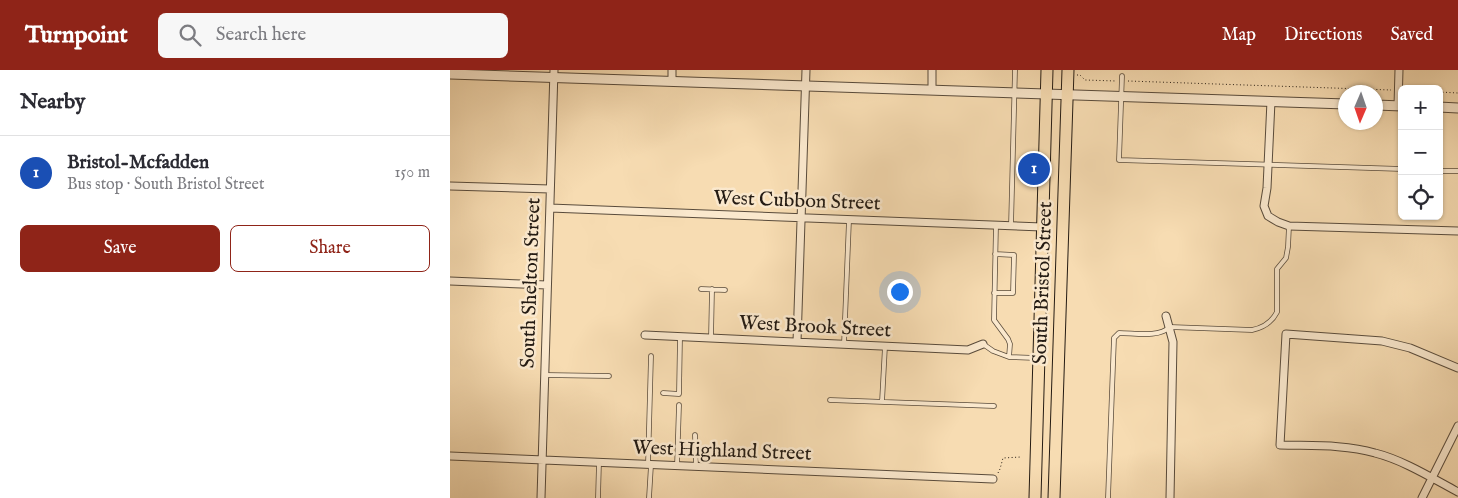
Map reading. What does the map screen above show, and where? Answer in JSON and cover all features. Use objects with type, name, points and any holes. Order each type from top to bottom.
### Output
[{"type":"main road","name":"South Bristol Street","points":[[1034,498],[1047,70]]},
{"type":"main road","name":"South Bristol Street","points":[[1054,498],[1068,72]]},
{"type":"main road","points":[[1035,472],[1039,498]]},
{"type":"street","points":[[672,70],[672,81]]},
{"type":"street","points":[[797,342],[806,70]]},
{"type":"street","points":[[932,70],[932,89]]},
{"type":"street","points":[[1399,85],[1400,70]]},
{"type":"street","points":[[450,74],[554,74],[672,81],[1338,104]]},
{"type":"street","name":"South Shelton Street","points":[[541,498],[554,74]]},
{"type":"street","points":[[1271,101],[1267,188],[1264,206],[1268,216],[1290,226],[1458,232]]},
{"type":"street","points":[[1383,105],[1398,106]]},
{"type":"street","points":[[1443,107],[1458,108]]},
{"type":"street","points":[[450,186],[550,189]]},
{"type":"street","name":"West Cubbon Street","points":[[550,208],[1042,227]]},
{"type":"street","points":[[450,281],[547,285]]},
{"type":"street","points":[[1166,316],[1173,342],[1170,498]]},
{"type":"street","points":[[1458,368],[1410,348],[1382,341],[1286,334],[1280,445],[1346,448],[1375,453],[1400,462],[1458,492]]},
{"type":"street","name":"West Brook Street","points":[[645,336],[968,350],[983,344]]},
{"type":"street","points":[[1422,498],[1458,426]]},
{"type":"street","name":"West Highland Street","points":[[450,456],[994,479]]},
{"type":"lane","points":[[1011,226],[1015,70]]},
{"type":"lane","points":[[1122,76],[1119,160],[1398,169]]},
{"type":"lane","points":[[1443,170],[1458,171]]},
{"type":"lane","points":[[844,344],[848,220]]},
{"type":"lane","points":[[996,226],[994,320],[1008,339],[1010,344],[1009,357]]},
{"type":"lane","points":[[1108,498],[1114,338],[1119,333],[1158,333],[1170,327],[1260,329],[1274,318],[1277,312],[1277,269],[1286,258],[1290,226]]},
{"type":"lane","points":[[994,293],[1013,293],[1014,255],[995,254]]},
{"type":"lane","points":[[700,289],[725,290]]},
{"type":"lane","points":[[711,338],[712,289]]},
{"type":"lane","points":[[663,393],[679,394],[680,337]]},
{"type":"lane","points":[[983,344],[993,351],[1009,357],[1038,358]]},
{"type":"lane","points":[[882,402],[885,346]]},
{"type":"lane","points":[[649,498],[651,356]]},
{"type":"lane","points":[[544,375],[609,376]]},
{"type":"lane","points":[[830,400],[994,406]]},
{"type":"lane","points":[[678,466],[679,405]]},
{"type":"lane","points":[[695,435],[696,466]]},
{"type":"lane","points":[[598,498],[599,462]]},
{"type":"path","points":[[1068,72],[1085,80],[1398,90]]},
{"type":"path","points":[[1443,92],[1458,93]]},
{"type":"path","points":[[994,479],[1000,469],[1003,458],[1021,457]]},
{"type":"place","name":"Bristol-Mcfadden","points":[[1034,169]]}]
